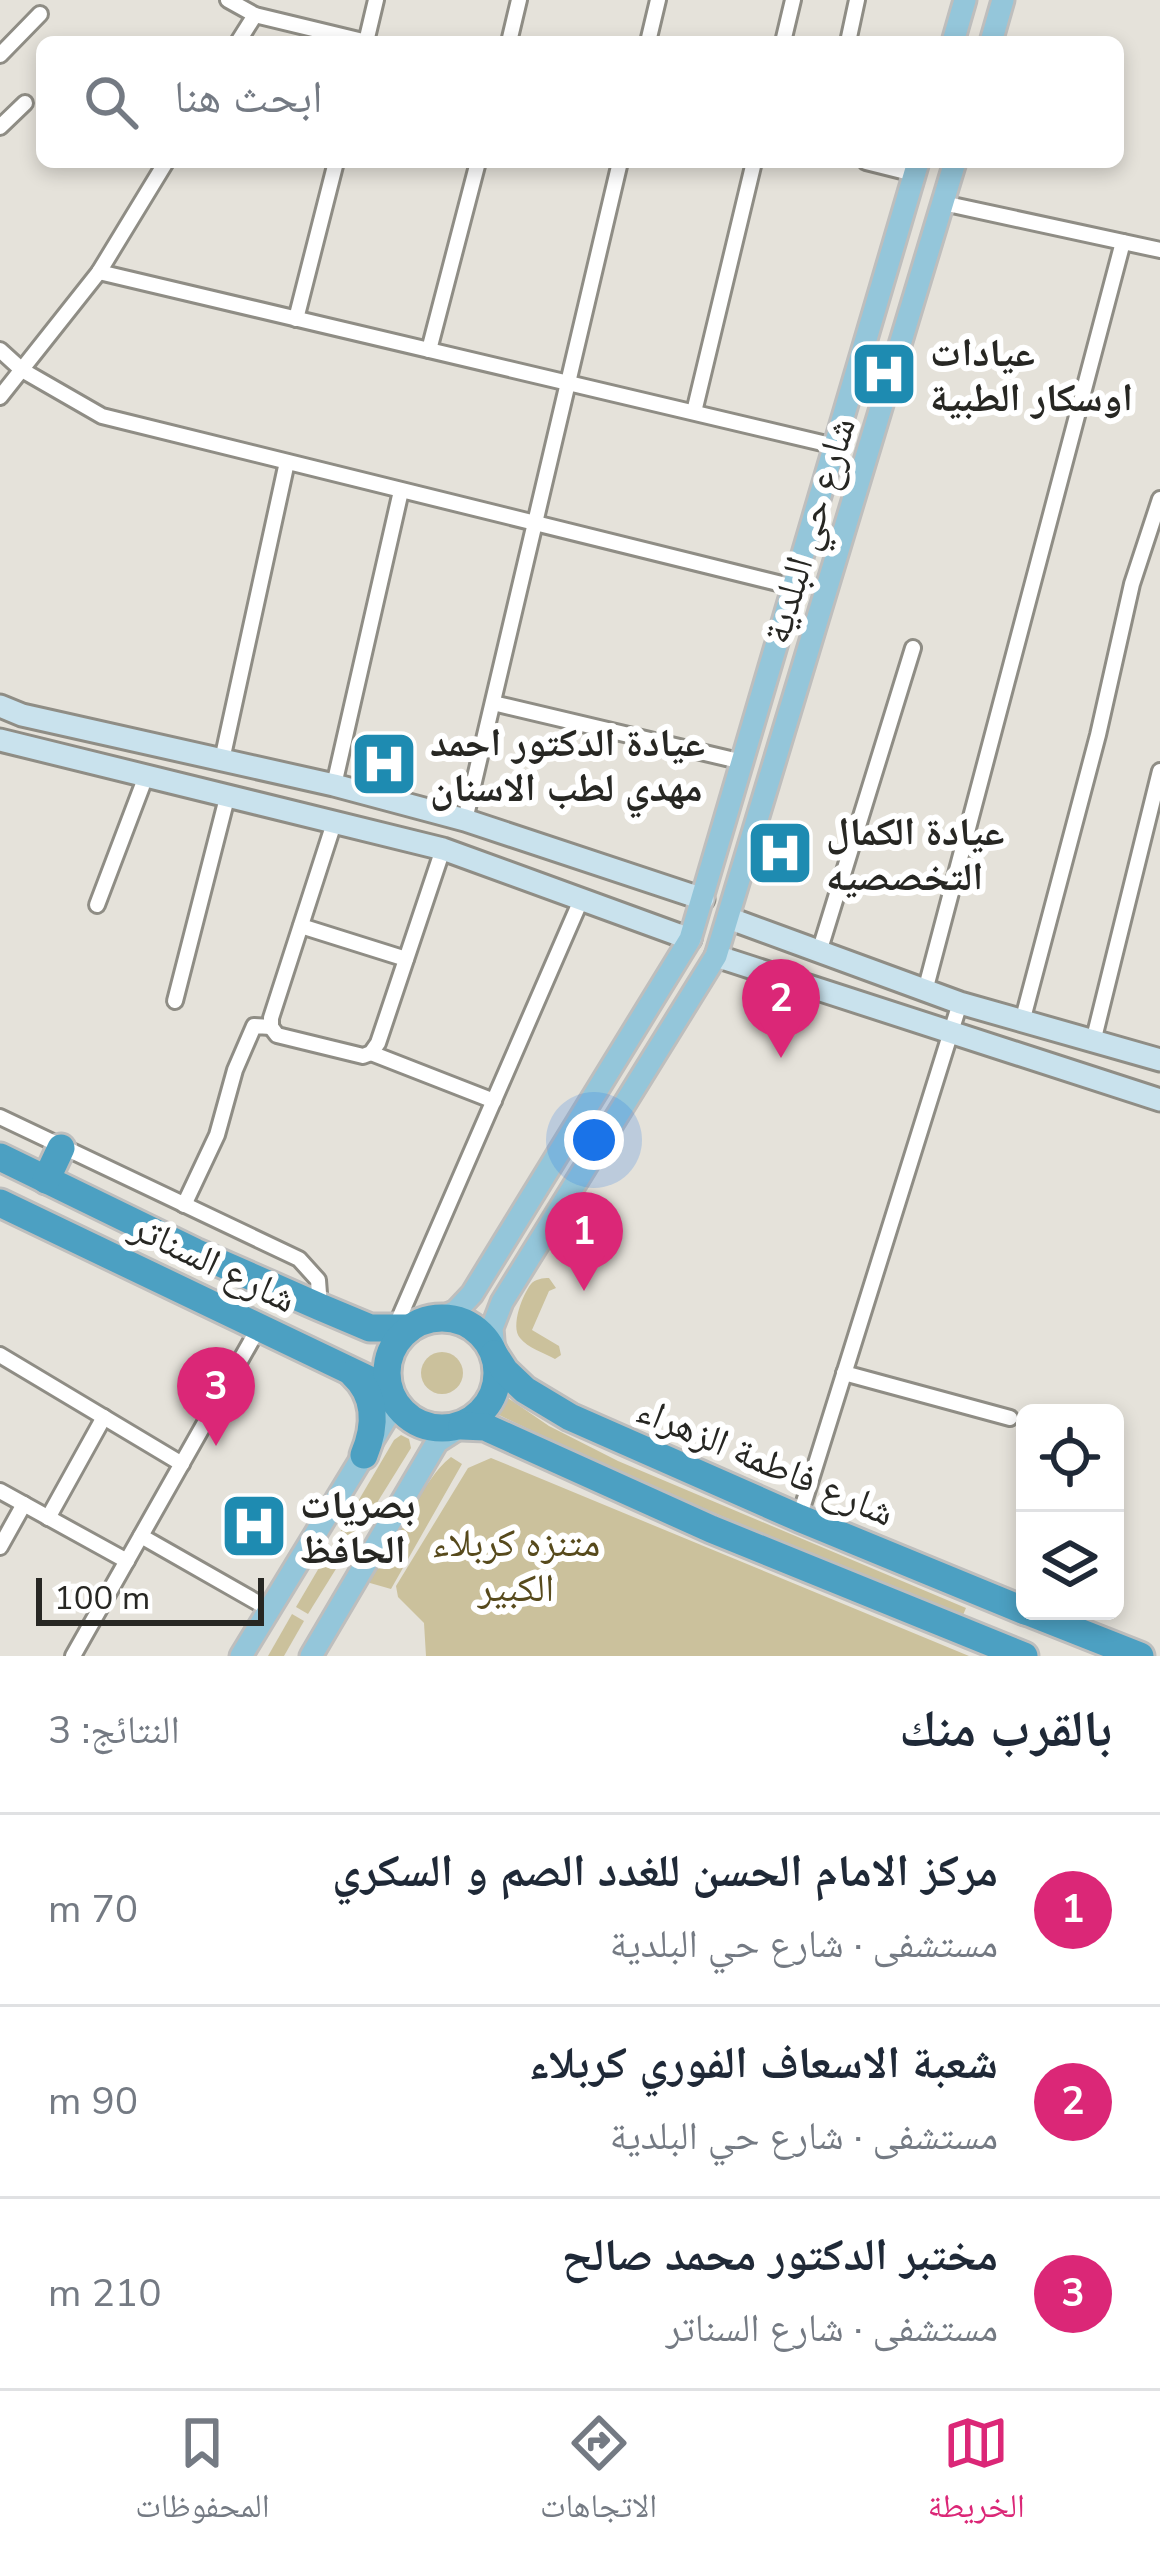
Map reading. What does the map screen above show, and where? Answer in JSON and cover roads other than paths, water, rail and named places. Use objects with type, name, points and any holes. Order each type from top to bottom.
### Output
[{"type":"highway","points":[[46,1180],[61,1148]]},
{"type":"highway","name":"شارع السناتر","points":[[0,1157],[320,1307],[370,1328],[402,1329]]},
{"type":"highway","name":"شارع السناتر","points":[[0,1203],[382,1386],[392,1397]]},
{"type":"highway","points":[[123,1261],[137,1263],[150,1252],[151,1238],[143,1228]]},
{"type":"highway","points":[[177,1288],[169,1277],[170,1263],[180,1252],[195,1252]]},
{"type":"highway","points":[[473,1426],[496,1388],[494,1354],[479,1332],[441,1318],[402,1329],[388,1358],[392,1397],[415,1422],[446,1429],[473,1426],[1024,1656]]},
{"type":"highway","name":"شارع فاطمة الزهراء","points":[[494,1354],[525,1390],[570,1417],[1016,1607]]},
{"type":"highway","points":[[345,1368],[364,1384],[370,1398],[372,1428],[364,1454]]},
{"type":"highway","points":[[955,1629],[973,1617],[974,1590]]},
{"type":"highway","points":[[991,1643],[993,1617],[1016,1610]]},
{"type":"highway","name":"شارع فاطمة الزهراء","points":[[1048,1620],[1141,1656]]},
{"type":"main road","points":[[955,36],[965,0]]},
{"type":"main road","points":[[993,36],[1002,1]]},
{"type":"main road","name":"شارع حي البلدية","points":[[690,939],[916,168]]},
{"type":"main road","name":"شارع حي البلدية","points":[[716,956],[953,168]]},
{"type":"main road","points":[[0,706],[465,820],[703,899]]},
{"type":"main road","points":[[0,740],[442,849],[690,939],[469,1298],[441,1318]]},
{"type":"main road","points":[[730,919],[960,1003],[1160,1060]]},
{"type":"main road","points":[[494,1354],[496,1313],[716,956],[1160,1100]]},
{"type":"main road","points":[[602,1081],[610,1093],[630,1096]]},
{"type":"main road","points":[[585,1108],[600,1107],[615,1122]]},
{"type":"main road","points":[[241,1656],[391,1410],[392,1397]]},
{"type":"main road","points":[[311,1656],[436,1442],[473,1426]]},
{"type":"street","points":[[228,0],[255,15],[341,36]]},
{"type":"street","points":[[367,36],[376,0]]},
{"type":"street","points":[[510,36],[519,0]]},
{"type":"street","points":[[649,36],[658,0]]},
{"type":"street","points":[[784,36],[793,0]]},
{"type":"street","points":[[849,36],[856,0]]},
{"type":"street","points":[[0,55],[40,14]]},
{"type":"street","points":[[242,36],[255,15]]},
{"type":"street","points":[[0,127],[25,103]]},
{"type":"street","points":[[0,397],[99,272],[162,168]]},
{"type":"street","points":[[296,319],[334,168]]},
{"type":"street","points":[[429,350],[476,168]]},
{"type":"street","points":[[465,820],[619,168]]},
{"type":"street","points":[[694,412],[753,168]]},
{"type":"street","points":[[943,202],[1160,250]]},
{"type":"street","points":[[926,991],[1123,242]]},
{"type":"street","points":[[99,272],[835,446]]},
{"type":"street","points":[[0,350],[22,370],[102,416],[794,587]]},
{"type":"street","points":[[222,760],[287,462]]},
{"type":"street","points":[[334,785],[401,490]]},
{"type":"street","points":[[1022,1022],[1132,584],[1160,499]]},
{"type":"street","points":[[820,949],[913,648]]},
{"type":"street","points":[[493,704],[743,762]]},
{"type":"street","points":[[1093,1042],[1160,771]]},
{"type":"street","points":[[97,905],[146,776]]},
{"type":"street","points":[[175,1001],[228,794]]},
{"type":"street","points":[[271,1028],[335,820]]},
{"type":"street","points":[[371,1053],[442,849]]},
{"type":"street","points":[[402,1329],[581,900]]},
{"type":"street","points":[[301,926],[406,959]]},
{"type":"street","points":[[799,1518],[960,1003]]},
{"type":"street","points":[[184,1205],[217,1135],[235,1070],[254,1026],[363,1056],[371,1053],[494,1100]]},
{"type":"street","points":[[0,1117],[306,1264],[320,1283],[320,1307]]},
{"type":"street","points":[[73,1656],[258,1329]]},
{"type":"street","points":[[0,1354],[182,1464]]},
{"type":"street","points":[[844,1372],[1010,1418]]},
{"type":"street","points":[[47,1517],[104,1417]]},
{"type":"street","points":[[0,1491],[127,1561]]},
{"type":"street","points":[[0,1546],[24,1504]]},
{"type":"street","points":[[141,1535],[269,1609]]},
{"type":"place","name":"عيادات اوسكار الطبية","points":[[884,374]]},
{"type":"place","name":"عيادة الدكتور احمد مهدي لطب الاسنان","points":[[384,764]]},
{"type":"place","name":"عيادة الكمال التخصصيه","points":[[780,853]]},
{"type":"place","name":"شعبة الاسعاف الفوري كربلاء","points":[[781,1058]]},
{"type":"place","name":"مركز الامام الحسن للغدد الصم و السكري","points":[[584,1291]]},
{"type":"place","name":"مختبر الدكتور محمد صالح","points":[[216,1446]]},
{"type":"place","name":"بصريات الحافظ","points":[[254,1526]]},
{"type":"park label","name":"متنزه كربلاء الكبير","points":[[516,1564]]}]
